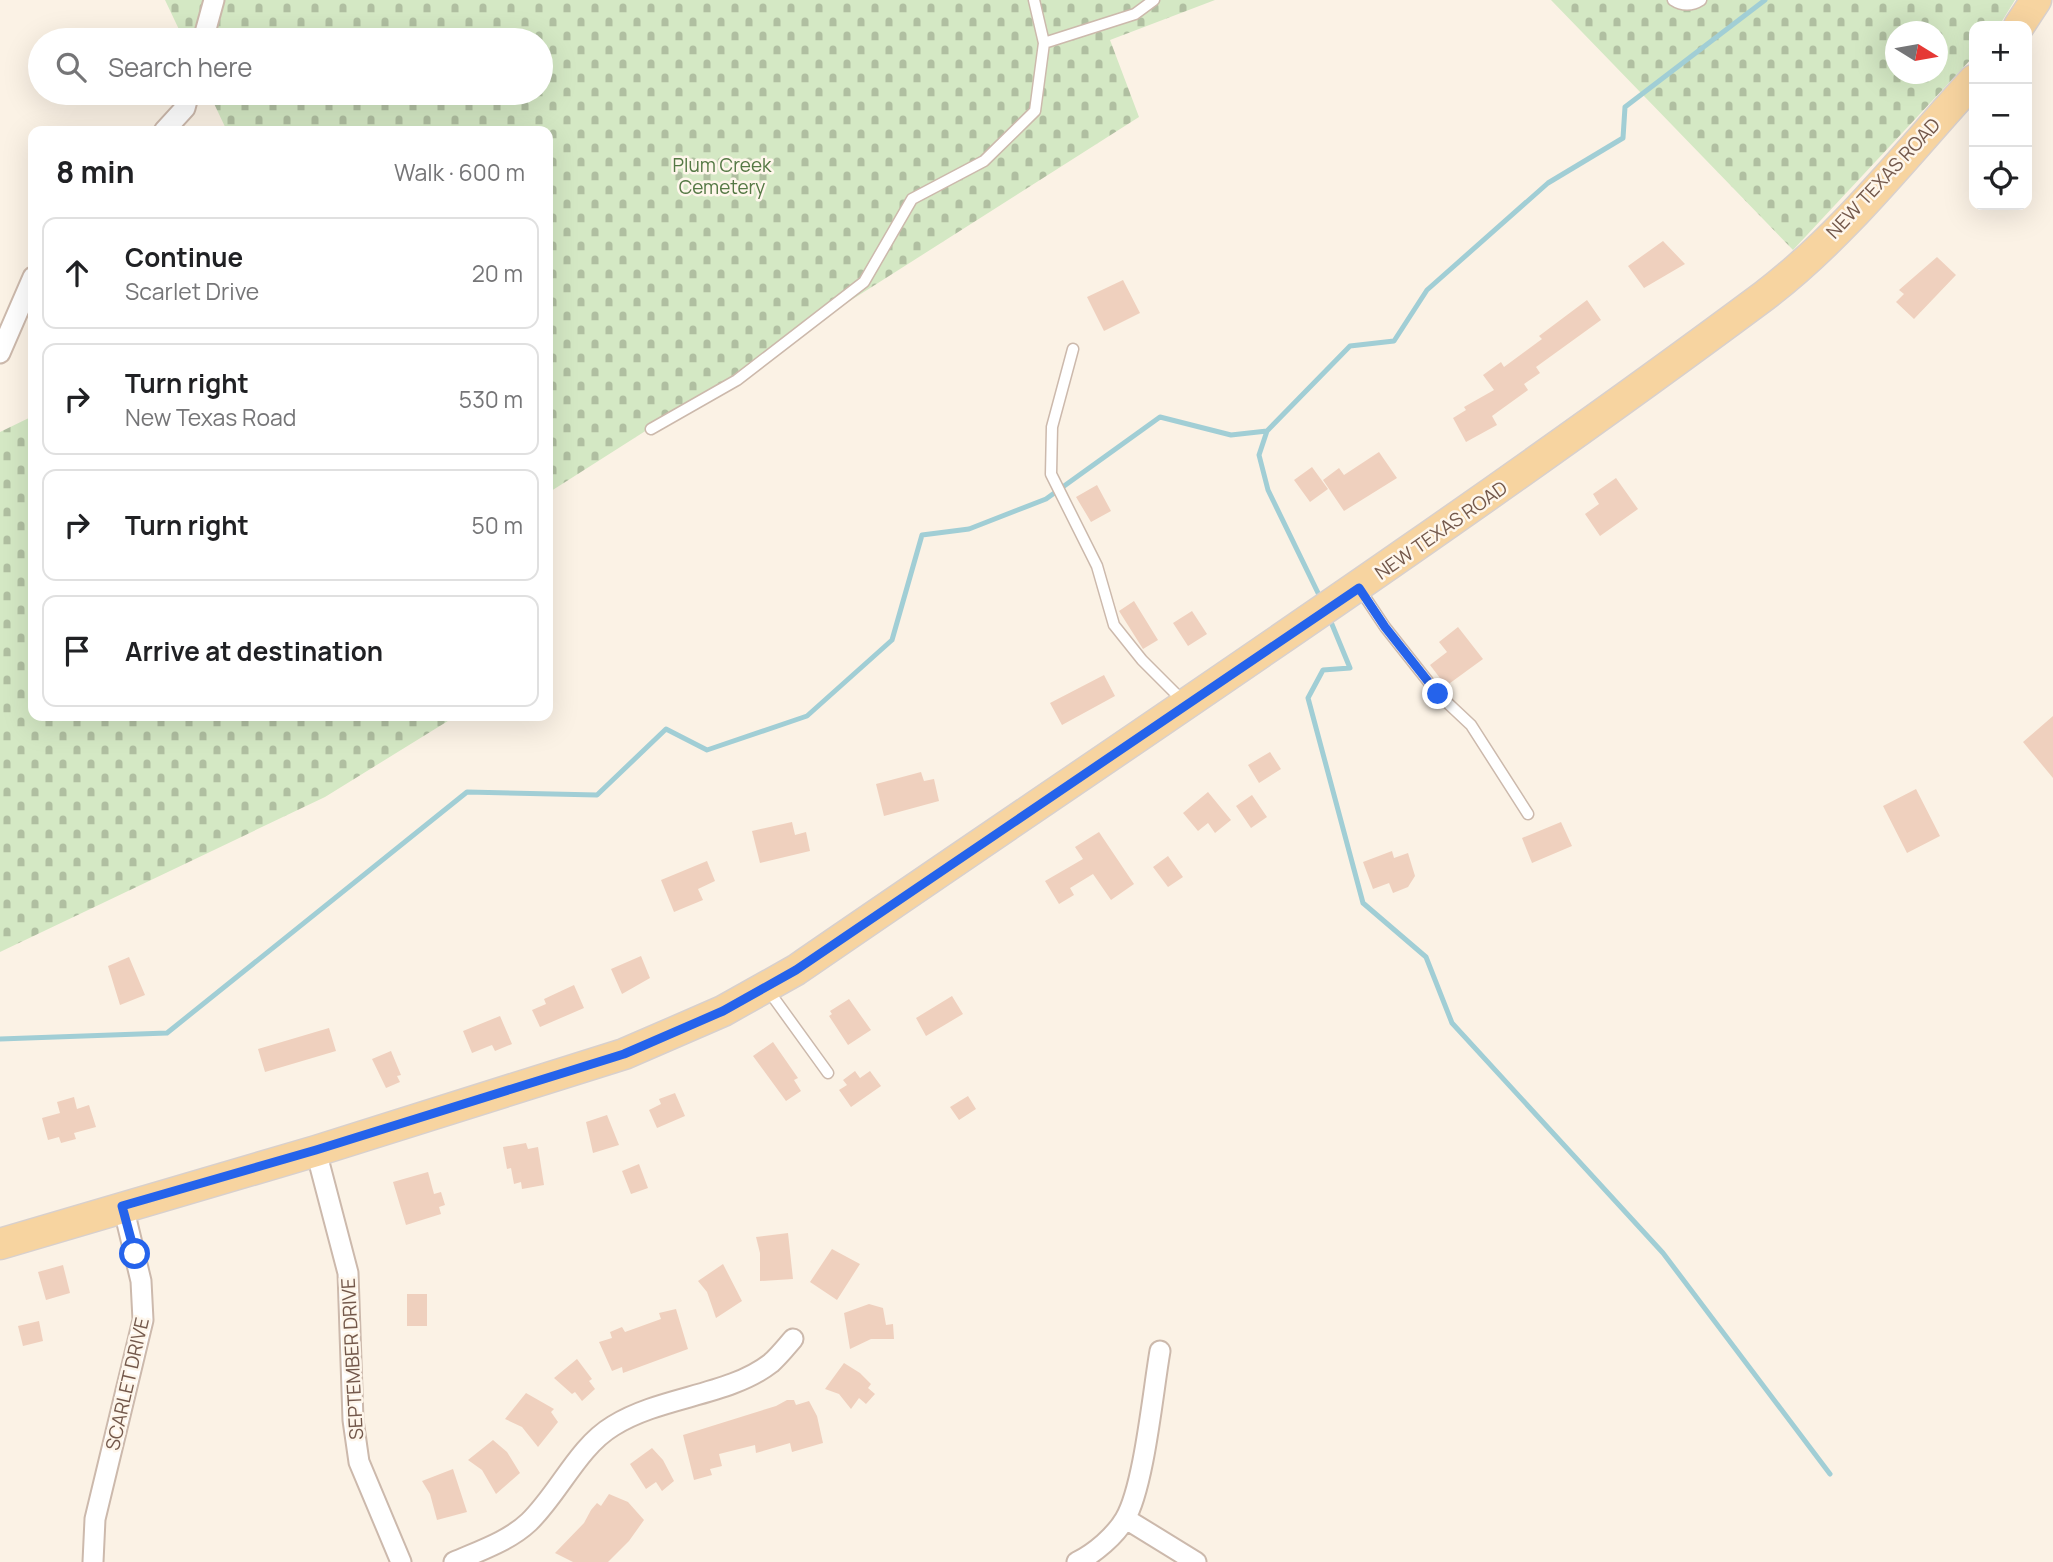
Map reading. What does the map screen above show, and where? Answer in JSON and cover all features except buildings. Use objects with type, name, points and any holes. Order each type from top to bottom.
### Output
[{"type":"main road","points":[[2022,21],[2036,0]]},
{"type":"main road","name":"NEW TEXAS ROAD","points":[[0,1244],[316,1150],[624,1054],[723,1011],[796,970],[1359,588],[1545,456],[1791,275],[1970,84]]},
{"type":"street","points":[[206,28],[214,0]]},
{"type":"street","points":[[169,126],[186,105]]},
{"type":"street","points":[[0,353],[28,289]]},
{"type":"street","name":"SEPTEMBER DRIVE","points":[[316,1150],[348,1273],[353,1420],[359,1462],[401,1562]]},
{"type":"street","name":"SCARLET DRIVE","points":[[93,1562],[95,1519],[143,1320],[141,1281],[122,1206]]},
{"type":"street","points":[[454,1562],[506,1538],[528,1523],[589,1448],[611,1427],[640,1411],[749,1376],[772,1362],[793,1339]]},
{"type":"street","points":[[1077,1562],[1113,1534],[1126,1519],[1136,1491],[1160,1351]]},
{"type":"street","points":[[1126,1519],[1196,1562]]},
{"type":"lane","points":[[651,429],[737,380],[864,282],[912,199],[984,161],[1035,111],[1044,43],[1034,0]]},
{"type":"lane","points":[[1044,43],[1135,14],[1154,0]]},
{"type":"lane","points":[[1673,0],[1691,5],[1701,0]]},
{"type":"lane","points":[[1073,349],[1052,427],[1051,474],[1097,566],[1114,625],[1142,660],[1187,705]]},
{"type":"lane","points":[[1359,588],[1385,627],[1438,694],[1471,725],[1528,814]]},
{"type":"lane","points":[[766,986],[828,1073]]},
{"type":"green space","name":"Plum Creek Cemetery","points":[[165,0],[1215,0],[1110,40],[1139,117],[553,490],[553,126],[225,126],[215,105],[553,105],[553,28],[178,28]]},
{"type":"green space","points":[[1551,0],[2015,0],[2002,21],[1969,21],[1969,61],[1948,84],[1948,21],[1885,21],[1885,84],[1948,84],[1793,250]]},
{"type":"green space","points":[[28,418],[28,721],[448,721],[325,797],[0,952],[0,432]]},
{"type":"waterway","points":[[1320,597],[1268,490],[1259,455],[1267,431],[1350,346],[1394,341],[1427,290],[1548,183],[1623,138],[1625,107],[1765,0]]},
{"type":"waterway","points":[[0,1039],[167,1033],[467,792],[597,795],[666,729],[707,750],[807,716],[892,640],[922,535],[969,529],[1046,499],[1160,417],[1231,435],[1267,431]]},
{"type":"waterway","points":[[1331,622],[1350,668],[1323,670],[1308,698],[1363,903],[1426,957],[1452,1023],[1663,1253],[1830,1474]]},
{"type":"route","points":[[135,1254],[122,1206],[316,1150],[624,1054],[723,1011],[796,970],[1359,588],[1385,627],[1438,694]]}]
